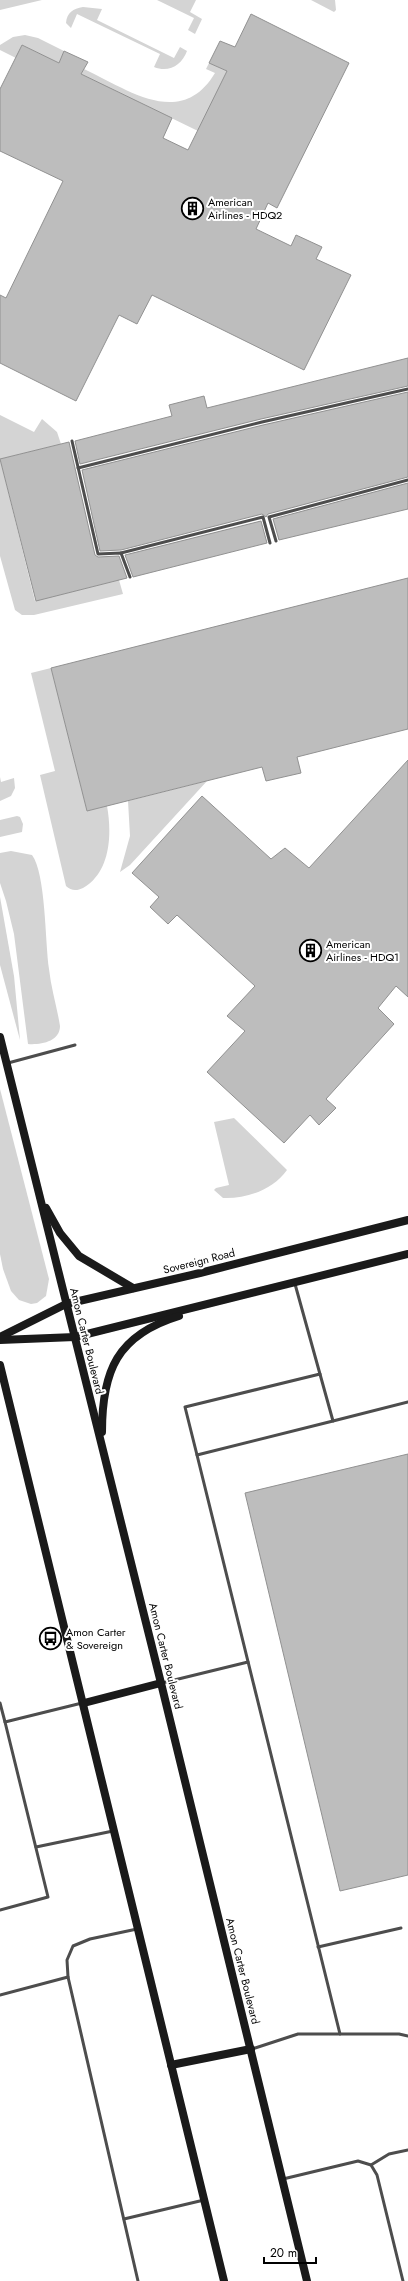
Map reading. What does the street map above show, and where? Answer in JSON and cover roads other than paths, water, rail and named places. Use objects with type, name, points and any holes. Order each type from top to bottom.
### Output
[{"type":"street","name":"Amon Carter Boulevard","points":[[0,1037],[161,1683],[307,2281]]},
{"type":"street","points":[[40,1198],[60,1233],[78,1256],[133,1288]]},
{"type":"street","name":"Sovereign Road","points":[[0,1339],[66,1304],[200,1273],[408,1220]]},
{"type":"street","name":"Sovereign Road","points":[[0,1339],[75,1337],[408,1254]]},
{"type":"street","points":[[102,1445],[102,1404],[108,1376],[119,1355],[139,1334],[157,1324],[224,1300]]},
{"type":"street","points":[[0,1365],[84,1703],[224,2281]]},
{"type":"street","points":[[84,1703],[161,1683]]},
{"type":"street","points":[[171,2065],[251,2049]]},
{"type":"lane","points":[[78,468],[262,422],[408,390]]},
{"type":"lane","points":[[72,441],[98,554],[121,553],[263,517],[270,543]]},
{"type":"lane","points":[[276,541],[269,518],[408,480]]},
{"type":"lane","points":[[121,553],[130,577]]},
{"type":"lane","points":[[7,1064],[75,1045]]},
{"type":"lane","points":[[294,1283],[333,1421]]},
{"type":"lane","points":[[320,1374],[185,1407],[340,2034]]},
{"type":"lane","points":[[197,1455],[408,1402]]},
{"type":"lane","points":[[161,1683],[248,1662]]},
{"type":"lane","points":[[0,1703],[48,1897],[0,1910]]},
{"type":"lane","points":[[5,1722],[84,1703]]},
{"type":"lane","points":[[36,1847],[114,1830]]},
{"type":"lane","points":[[318,1947],[401,1928]]},
{"type":"lane","points":[[138,1929],[90,1939],[73,1946],[67,1960],[68,1977],[138,2281]]},
{"type":"lane","points":[[0,1994],[68,1977]]},
{"type":"lane","points":[[251,2049],[298,2034],[399,2034],[408,2036]]},
{"type":"lane","points":[[283,2179],[358,2162],[371,2165],[389,2154],[408,2150]]},
{"type":"lane","points":[[371,2165],[377,2175],[403,2281]]},
{"type":"lane","points":[[124,2219],[204,2200]]},
{"type":"place","name":"American Airlines - HDQ2","points":[[192,208]]},
{"type":"place","name":"American Airlines - HDQ1","points":[[311,950]]},
{"type":"place","name":"Amon Carter & Sovereign","points":[[51,1638]]}]
